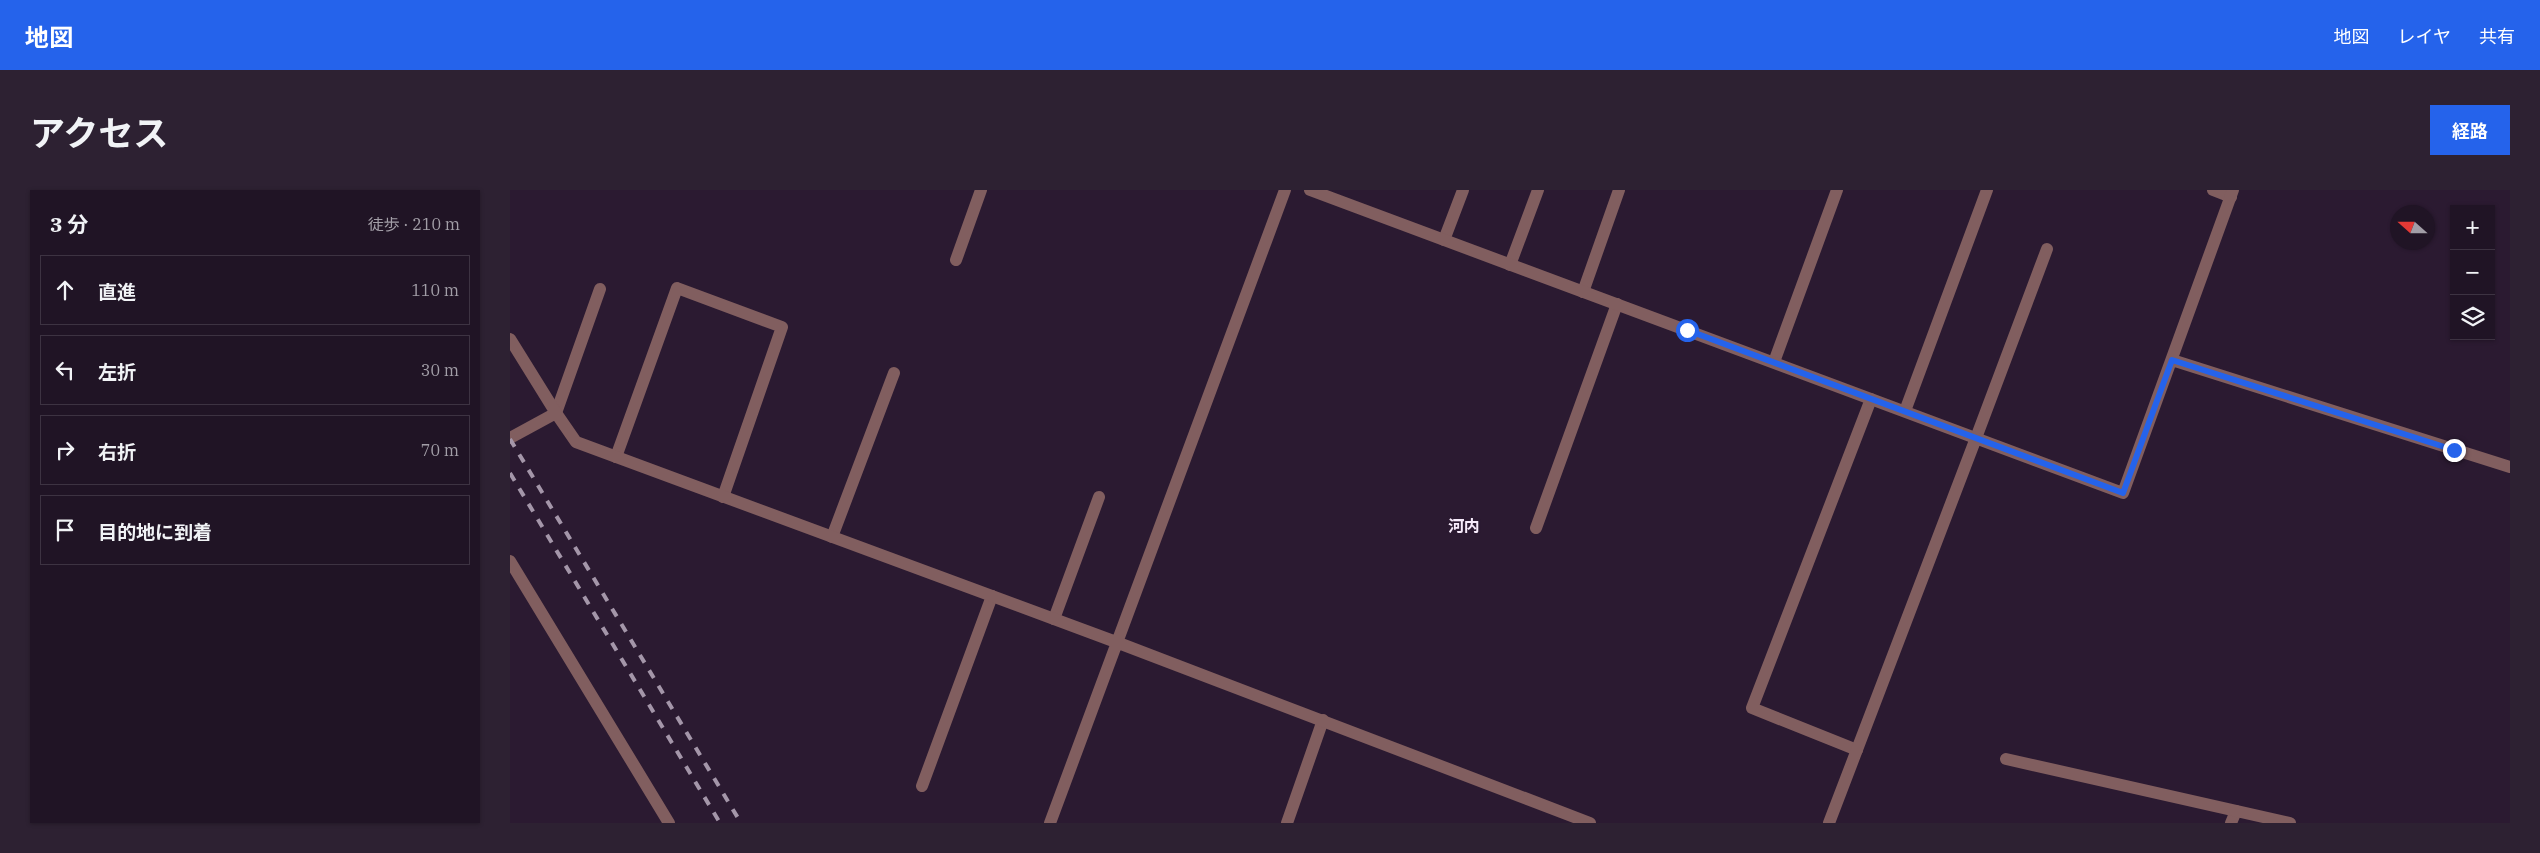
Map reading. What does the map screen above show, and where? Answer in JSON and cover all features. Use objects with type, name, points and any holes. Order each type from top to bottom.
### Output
[{"type":"street","points":[[956,260],[981,190]]},
{"type":"street","points":[[1050,823],[1285,190]]},
{"type":"street","points":[[1310,190],[2123,493],[2232,193],[2213,190]]},
{"type":"street","points":[[1444,240],[1463,190]]},
{"type":"street","points":[[1510,264],[1538,190]]},
{"type":"street","points":[[1583,292],[1619,190]]},
{"type":"street","points":[[1774,362],[1837,190]]},
{"type":"street","points":[[1905,411],[1987,190]]},
{"type":"street","points":[[1829,823],[2047,249]]},
{"type":"street","points":[[616,457],[677,288],[782,327],[723,497]]},
{"type":"street","points":[[510,438],[556,413],[600,289]]},
{"type":"street","points":[[1536,528],[1617,304]]},
{"type":"street","points":[[510,339],[576,442],[1116,642],[1590,823]]},
{"type":"street","points":[[2172,360],[2510,468]]},
{"type":"street","points":[[832,538],[894,373]]},
{"type":"street","points":[[1857,750],[1752,708],[1871,399]]},
{"type":"street","points":[[1054,619],[1099,497]]},
{"type":"street","points":[[510,562],[669,823]]},
{"type":"street","points":[[922,786],[992,596]]},
{"type":"street","points":[[1287,823],[1323,720]]},
{"type":"street","points":[[2006,760],[2290,823]]},
{"type":"street","points":[[2231,823],[2236,811]]},
{"type":"railway","points":[[510,439],[741,823]]},
{"type":"railway","points":[[510,473],[720,823]]},
{"type":"district","name":"河内","points":[[1464,526]]},
{"type":"route","points":[[1687,330],[2123,493],[2172,360],[2454,450]]}]
